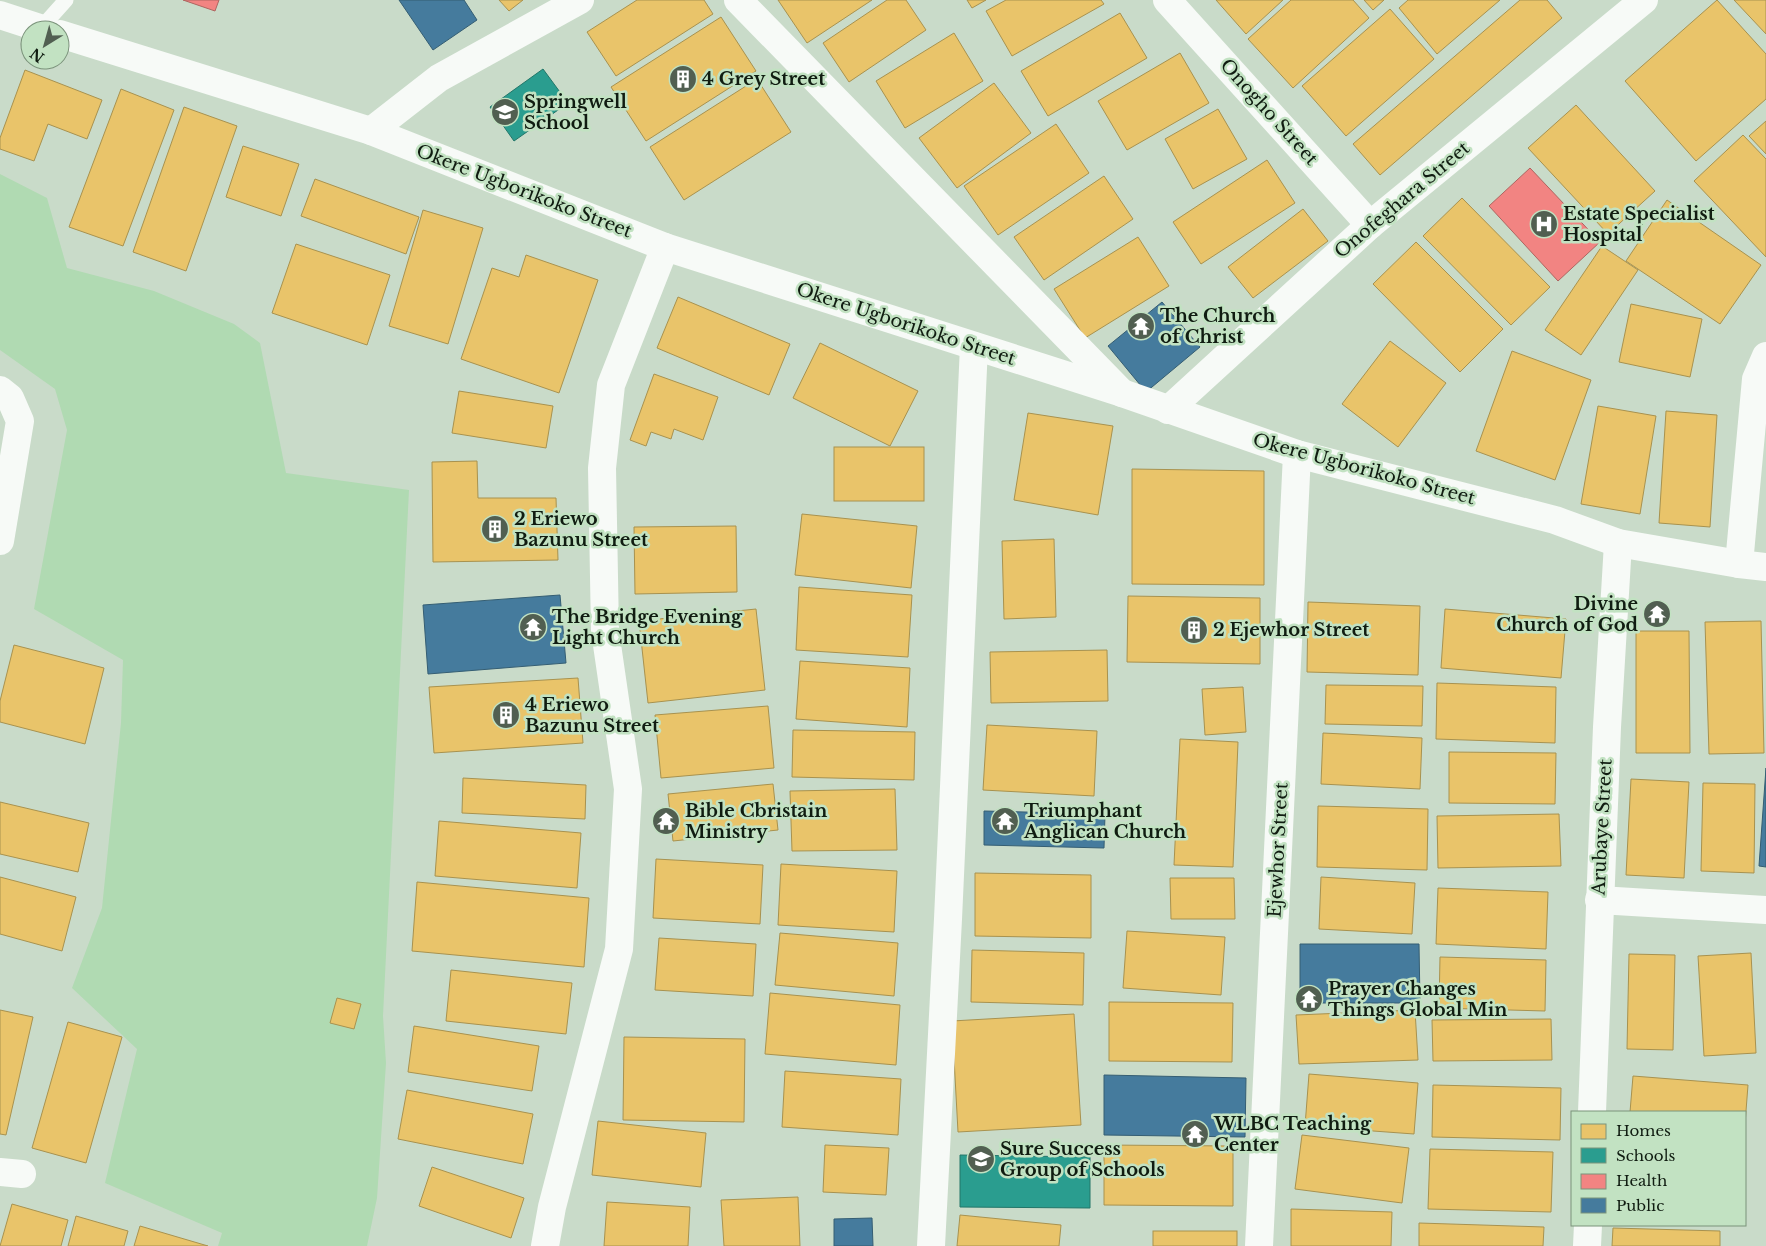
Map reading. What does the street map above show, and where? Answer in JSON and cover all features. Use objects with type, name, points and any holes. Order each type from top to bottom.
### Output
[{"type":"street","points":[[371,131],[439,78],[580,0]]},
{"type":"street","points":[[738,0],[1122,394]]},
{"type":"street","name":"Onogho Street","points":[[1167,0],[1370,225]]},
{"type":"street","name":"Onofeghara Street","points":[[1168,410],[1370,225],[1627,5]]},
{"type":"street","name":"Okere Ugborikoko Street","points":[[0,15],[20,22]]},
{"type":"street","name":"Okere Ugborikoko Street","points":[[70,38],[371,131],[665,247],[1122,394],[1297,454],[1555,520],[1618,542],[1766,567]]},
{"type":"street","points":[[545,1246],[552,1207],[619,949],[628,789],[605,631],[602,468],[611,385],[665,247]]},
{"type":"street","points":[[931,1246],[974,346]]},
{"type":"street","points":[[1740,564],[1756,379],[1766,356]]},
{"type":"street","points":[[0,390],[10,398],[20,421],[0,541]]},
{"type":"street","name":"Ejewhor Street","points":[[1259,1246],[1297,454]]},
{"type":"street","name":"Arubaye Street","points":[[1592,1111],[1606,726],[1618,542]]},
{"type":"street","points":[[1599,900],[1766,910]]},
{"type":"street","points":[[1588,1226],[1588,1246]]},
{"type":"lane","points":[[55,20],[66,0]]},
{"type":"green space","points":[[0,174],[47,198],[67,268],[154,291],[234,324],[260,343],[286,473],[409,490],[383,1016],[386,1063],[377,1198],[367,1246],[218,1246],[222,1233],[105,1183],[137,1049],[72,988],[102,908],[121,723],[123,660],[34,609],[67,430],[55,389],[0,350]]},
{"type":"building: Homes","points":[[499,0],[523,0],[509,11]]},
{"type":"building: Homes","points":[[637,0],[704,0],[713,14],[616,76],[587,32]]},
{"type":"building: Homes","points":[[778,0],[872,0],[807,43]]},
{"type":"building: Homes","points":[[887,0],[906,0],[926,30],[849,82],[823,43]]},
{"type":"building: Homes","points":[[967,0],[986,0],[972,8]]},
{"type":"building: Homes","points":[[1006,0],[1101,0],[1104,4],[1012,56],[986,11]]},
{"type":"building: Homes","points":[[1216,0],[1283,0],[1246,34]]},
{"type":"building: Homes","points":[[1291,0],[1353,0],[1369,18],[1293,88],[1248,39]]},
{"type":"building: Homes","points":[[1364,0],[1384,0],[1373,10]]},
{"type":"building: Homes","points":[[1408,0],[1500,0],[1437,54],[1399,8]]},
{"type":"building: Homes","points":[[1520,0],[1547,0],[1562,18],[1380,175],[1353,144]]},
{"type":"building: Homes","points":[[1717,0],[1766,54],[1766,99],[1696,161],[1625,81]]},
{"type":"building: Homes","points":[[1734,0],[1766,0],[1766,34]]},
{"type":"building: Homes","points":[[1390,9],[1434,59],[1346,136],[1302,86]]},
{"type":"building: Homes","points":[[1120,13],[1147,58],[1048,116],[1021,71]]},
{"type":"building: Homes","name":"4 Grey Street","points":[[721,17],[756,71],[646,141],[611,87]]},
{"type":"building: Homes","points":[[954,33],[983,81],[905,128],[876,81]]},
{"type":"building: Homes","points":[[1180,53],[1209,103],[1127,150],[1098,101]]},
{"type":"building: Homes","points":[[25,70],[102,100],[87,139],[48,124],[34,161],[0,149],[0,138]]},
{"type":"building: Homes","points":[[757,79],[791,132],[684,200],[650,147]]},
{"type":"building: Homes","points":[[994,83],[1031,133],[957,188],[919,138]]},
{"type":"building: Homes","points":[[121,89],[174,110],[123,246],[69,227]]},
{"type":"building: Homes","points":[[1576,105],[1655,191],[1608,234],[1528,148]]},
{"type":"building: Homes","points":[[184,107],[237,126],[186,271],[133,252]]},
{"type":"building: Homes","points":[[1218,109],[1247,159],[1193,189],[1165,139]]},
{"type":"building: Homes","points":[[1766,121],[1766,154],[1749,136]]},
{"type":"building: Homes","points":[[1056,124],[1089,173],[998,235],[964,186]]},
{"type":"building: Homes","points":[[1743,135],[1766,159],[1766,257],[1694,181]]},
{"type":"building: Homes","points":[[243,146],[299,164],[281,216],[226,197]]},
{"type":"building: Homes","points":[[1267,160],[1295,203],[1201,264],[1173,222]]},
{"type":"building: Homes","points":[[1104,176],[1133,219],[1044,280],[1014,237]]},
{"type":"building: Homes","points":[[315,179],[419,217],[406,254],[301,216]]},
{"type":"building: Homes","points":[[1462,198],[1550,287],[1511,325],[1423,236]]},
{"type":"building: Homes","points":[[1667,200],[1761,265],[1720,324],[1626,261]]},
{"type":"building: Homes","points":[[1303,209],[1328,241],[1253,298],[1228,267]]},
{"type":"building: Homes","points":[[423,210],[483,228],[448,344],[389,326]]},
{"type":"building: Homes","points":[[1138,237],[1169,286],[1085,338],[1054,289]]},
{"type":"building: Homes","points":[[1416,242],[1503,329],[1460,372],[1373,284]]},
{"type":"building: Homes","points":[[296,244],[390,275],[367,345],[272,313]]},
{"type":"building: Homes","points":[[1602,246],[1638,270],[1581,355],[1545,330]]},
{"type":"building: Homes","points":[[526,255],[598,280],[559,393],[461,359],[492,268],[519,277]]},
{"type":"building: Homes","points":[[678,297],[790,344],[769,395],[657,348]]},
{"type":"building: Homes","points":[[1631,304],[1702,319],[1690,377],[1619,362]]},
{"type":"building: Homes","points":[[1390,341],[1446,383],[1398,447],[1342,404]]},
{"type":"building: Homes","points":[[820,343],[918,391],[890,446],[793,398]]},
{"type":"building: Homes","points":[[1512,351],[1591,380],[1555,480],[1476,451]]},
{"type":"building: Homes","points":[[654,374],[718,397],[703,440],[674,429],[671,439],[651,432],[646,446],[630,440]]},
{"type":"building: Homes","points":[[459,391],[553,406],[546,448],[452,433]]},
{"type":"building: Homes","points":[[1598,406],[1656,416],[1640,514],[1581,504]]},
{"type":"building: Homes","points":[[1666,411],[1717,415],[1710,527],[1659,523]]},
{"type":"building: Homes","points":[[1028,413],[1113,426],[1098,515],[1014,500]]},
{"type":"building: Homes","points":[[834,447],[924,447],[924,501],[834,501]]},
{"type":"building: Homes","name":"2 Eriewo Bazunu Street","points":[[477,461],[478,498],[556,498],[558,560],[433,562],[432,462]]},
{"type":"building: Homes","points":[[1132,469],[1264,471],[1264,585],[1132,584]]},
{"type":"building: Homes","points":[[802,514],[917,526],[911,588],[795,575]]},
{"type":"building: Homes","points":[[736,526],[737,592],[635,594],[634,527]]},
{"type":"building: Homes","points":[[1054,539],[1056,617],[1004,619],[1002,541]]},
{"type":"building: Homes","points":[[799,587],[912,595],[908,657],[796,650]]},
{"type":"building: Homes","name":"2 Ejewhor Street","points":[[1128,596],[1260,598],[1260,664],[1127,662]]},
{"type":"building: Homes","points":[[1308,602],[1420,606],[1418,675],[1307,672]]},
{"type":"building: Homes","points":[[756,609],[765,690],[648,703],[639,621]]},
{"type":"building: Homes","points":[[1445,609],[1566,619],[1561,678],[1441,668]]},
{"type":"building: Homes","points":[[1761,621],[1764,753],[1709,754],[1705,622]]},
{"type":"building: Homes","points":[[1636,631],[1689,631],[1690,753],[1636,753]]},
{"type":"building: Homes","points":[[14,645],[104,668],[85,744],[0,722],[0,701]]},
{"type":"building: Homes","points":[[1107,650],[1108,701],[991,703],[990,652]]},
{"type":"building: Homes","points":[[800,661],[910,668],[907,727],[796,719]]},
{"type":"building: Homes","name":"4 Eriewo Bazunu Street","points":[[578,678],[583,743],[434,753],[429,687]]},
{"type":"building: Homes","points":[[1437,683],[1556,687],[1555,743],[1436,739]]},
{"type":"building: Homes","points":[[1326,685],[1423,686],[1422,726],[1325,724]]},
{"type":"building: Homes","points":[[1243,687],[1246,732],[1205,735],[1202,689]]},
{"type":"building: Homes","points":[[768,706],[774,768],[661,778],[655,715]]},
{"type":"building: Homes","points":[[987,725],[1097,731],[1094,796],[983,790]]},
{"type":"building: Homes","points":[[793,730],[915,732],[914,780],[792,777]]},
{"type":"building: Homes","points":[[1323,733],[1422,738],[1420,789],[1321,784]]},
{"type":"building: Homes","points":[[1180,739],[1238,742],[1233,867],[1174,865]]},
{"type":"building: Homes","points":[[1449,752],[1556,753],[1555,804],[1449,803]]},
{"type":"building: Homes","points":[[463,778],[586,785],[585,819],[462,813]]},
{"type":"building: Homes","points":[[1631,779],[1689,782],[1684,878],[1626,875]]},
{"type":"building: Homes","points":[[1703,783],[1755,784],[1754,873],[1701,871]]},
{"type":"building: Homes","points":[[773,784],[778,830],[673,841],[668,794]]},
{"type":"building: Homes","points":[[895,789],[897,850],[792,851],[790,791]]},
{"type":"building: Homes","points":[[0,802],[89,823],[78,872],[0,854]]},
{"type":"building: Homes","points":[[1318,806],[1428,809],[1427,870],[1317,867]]},
{"type":"building: Homes","points":[[1559,814],[1561,866],[1438,868],[1437,816]]},
{"type":"building: Homes","points":[[439,821],[581,833],[577,888],[435,876]]},
{"type":"building: Homes","points":[[656,859],[763,865],[760,924],[653,918]]},
{"type":"building: Homes","points":[[781,864],[897,871],[894,932],[778,925]]},
{"type":"building: Homes","points":[[975,873],[1091,875],[1091,938],[975,936]]},
{"type":"building: Homes","points":[[0,877],[76,897],[62,951],[0,934]]},
{"type":"building: Homes","points":[[1321,877],[1415,883],[1412,934],[1319,929]]},
{"type":"building: Homes","points":[[1170,878],[1234,878],[1235,919],[1171,919]]},
{"type":"building: Homes","points":[[417,882],[589,898],[584,967],[412,951]]},
{"type":"building: Homes","points":[[1438,888],[1548,892],[1546,949],[1436,944]]},
{"type":"building: Homes","points":[[1127,931],[1225,937],[1221,995],[1123,988]]},
{"type":"building: Homes","points":[[780,933],[898,943],[894,996],[775,985]]},
{"type":"building: Homes","points":[[659,938],[756,944],[753,996],[655,990]]},
{"type":"building: Homes","points":[[972,950],[1084,953],[1083,1005],[971,1002]]},
{"type":"building: Homes","points":[[1751,953],[1756,1053],[1704,1056],[1698,956]]},
{"type":"building: Homes","points":[[1629,954],[1675,955],[1673,1050],[1627,1049]]},
{"type":"building: Homes","points":[[1440,957],[1546,960],[1545,1011],[1439,1008]]},
{"type":"building: Homes","points":[[451,970],[572,983],[566,1034],[446,1021]]},
{"type":"building: Homes","points":[[770,993],[900,1005],[896,1065],[765,1054]]},
{"type":"building: Homes","points":[[337,998],[361,1004],[354,1029],[330,1023]]},
{"type":"building: Homes","points":[[1109,1002],[1233,1003],[1232,1062],[1109,1061]]},
{"type":"building: Homes","points":[[0,1010],[33,1017],[6,1135],[0,1134]]},
{"type":"building: Homes","points":[[1415,1010],[1418,1060],[1299,1064],[1296,1015]]},
{"type":"building: Homes","points":[[1074,1014],[1081,1125],[958,1132],[952,1021]]},
{"type":"building: Homes","points":[[1551,1019],[1552,1060],[1433,1061],[1432,1020]]},
{"type":"building: Homes","points":[[68,1022],[122,1037],[86,1163],[32,1148]]},
{"type":"building: Homes","points":[[414,1026],[539,1046],[532,1091],[408,1072]]},
{"type":"building: Homes","points":[[624,1037],[745,1039],[744,1122],[623,1120]]},
{"type":"building: Homes","points":[[785,1071],[901,1079],[898,1135],[782,1127]]},
{"type":"building: Homes","points":[[1309,1074],[1418,1083],[1414,1134],[1305,1126]]},
{"type":"building: Homes","points":[[1633,1076],[1748,1085],[1746,1111],[1630,1111]]},
{"type":"building: Homes","points":[[1433,1085],[1561,1088],[1560,1140],[1432,1137]]},
{"type":"building: Homes","points":[[407,1090],[533,1114],[523,1164],[398,1139]]},
{"type":"building: Homes","points":[[598,1121],[706,1133],[701,1187],[592,1175]]},
{"type":"building: Homes","points":[[1302,1135],[1409,1148],[1402,1203],[1295,1189]]},
{"type":"building: Homes","points":[[825,1145],[889,1148],[886,1195],[823,1192]]},
{"type":"building: Homes","points":[[1104,1145],[1233,1146],[1233,1206],[1104,1205]]},
{"type":"building: Homes","points":[[1430,1149],[1553,1152],[1551,1212],[1428,1209]]},
{"type":"building: Homes","points":[[432,1167],[524,1198],[511,1238],[419,1206]]},
{"type":"building: Homes","points":[[798,1197],[800,1246],[724,1246],[721,1200]]},
{"type":"building: Homes","points":[[607,1202],[690,1207],[688,1246],[604,1246]]},
{"type":"building: Homes","points":[[12,1204],[68,1220],[61,1246],[0,1246]]},
{"type":"building: Homes","points":[[1291,1209],[1392,1212],[1391,1246],[1291,1246]]},
{"type":"building: Homes","points":[[960,1215],[1061,1225],[1059,1246],[957,1246]]},
{"type":"building: Homes","points":[[76,1216],[128,1231],[124,1246],[68,1246]]},
{"type":"building: Homes","points":[[1419,1223],[1544,1227],[1543,1246],[1419,1246]]},
{"type":"building: Homes","points":[[140,1226],[208,1246],[134,1246]]},
{"type":"building: Homes","points":[[1613,1228],[1720,1231],[1720,1246],[1612,1246]]},
{"type":"building: Homes","points":[[1153,1231],[1237,1231],[1237,1246],[1153,1246]]},
{"type":"building: Schools","points":[[543,69],[568,103],[514,141],[490,107]]},
{"type":"building: Schools","points":[[960,1155],[1090,1157],[1090,1208],[960,1207]]},
{"type":"building: Health","points":[[183,0],[219,0],[215,11]]},
{"type":"building: Health","name":"Estate Specialist Hospital","points":[[1530,168],[1600,242],[1558,281],[1489,206]]},
{"type":"building: Public","points":[[399,0],[464,0],[477,20],[433,50]]},
{"type":"building: Public","points":[[1162,302],[1200,347],[1146,392],[1108,346]]},
{"type":"building: Public","points":[[560,595],[566,663],[428,674],[423,605]]},
{"type":"building: Public","points":[[1766,768],[1766,867],[1759,866]]},
{"type":"building: Public","points":[[984,811],[1105,814],[1104,848],[984,845]]},
{"type":"building: Public","points":[[1300,944],[1419,944],[1420,1003],[1300,1003]]},
{"type":"building: Public","points":[[1104,1075],[1246,1078],[1245,1137],[1104,1135]]},
{"type":"building: Public","points":[[872,1218],[873,1246],[834,1246],[834,1219]]},
{"type":"place","name":"4 Grey Street","points":[[683,79]]},
{"type":"place","name":"Springwell School","points":[[505,112]]},
{"type":"place","name":"Estate Specialist Hospital","points":[[1544,224]]},
{"type":"place","name":"The Church of Christ","points":[[1141,326]]},
{"type":"place","name":"2 Eriewo Bazunu Street","points":[[495,529]]},
{"type":"place","name":"Divine Church of God","points":[[1657,614]]},
{"type":"place","name":"The Bridge Evening Light Church","points":[[533,627]]},
{"type":"place","name":"2 Ejewhor Street","points":[[1194,630]]},
{"type":"place","name":"4 Eriewo Bazunu Street","points":[[506,715]]},
{"type":"place","name":"Bible Cbristain Ministry","points":[[666,821]]},
{"type":"place","name":"Triumphant Anglican Church","points":[[1005,821]]},
{"type":"place","name":"Prayer Changes Things Global Min","points":[[1309,999]]},
{"type":"place","name":"WLBC Teaching Center","points":[[1195,1134]]},
{"type":"place","name":"Sure Success Group of Schools","points":[[981,1159]]}]
